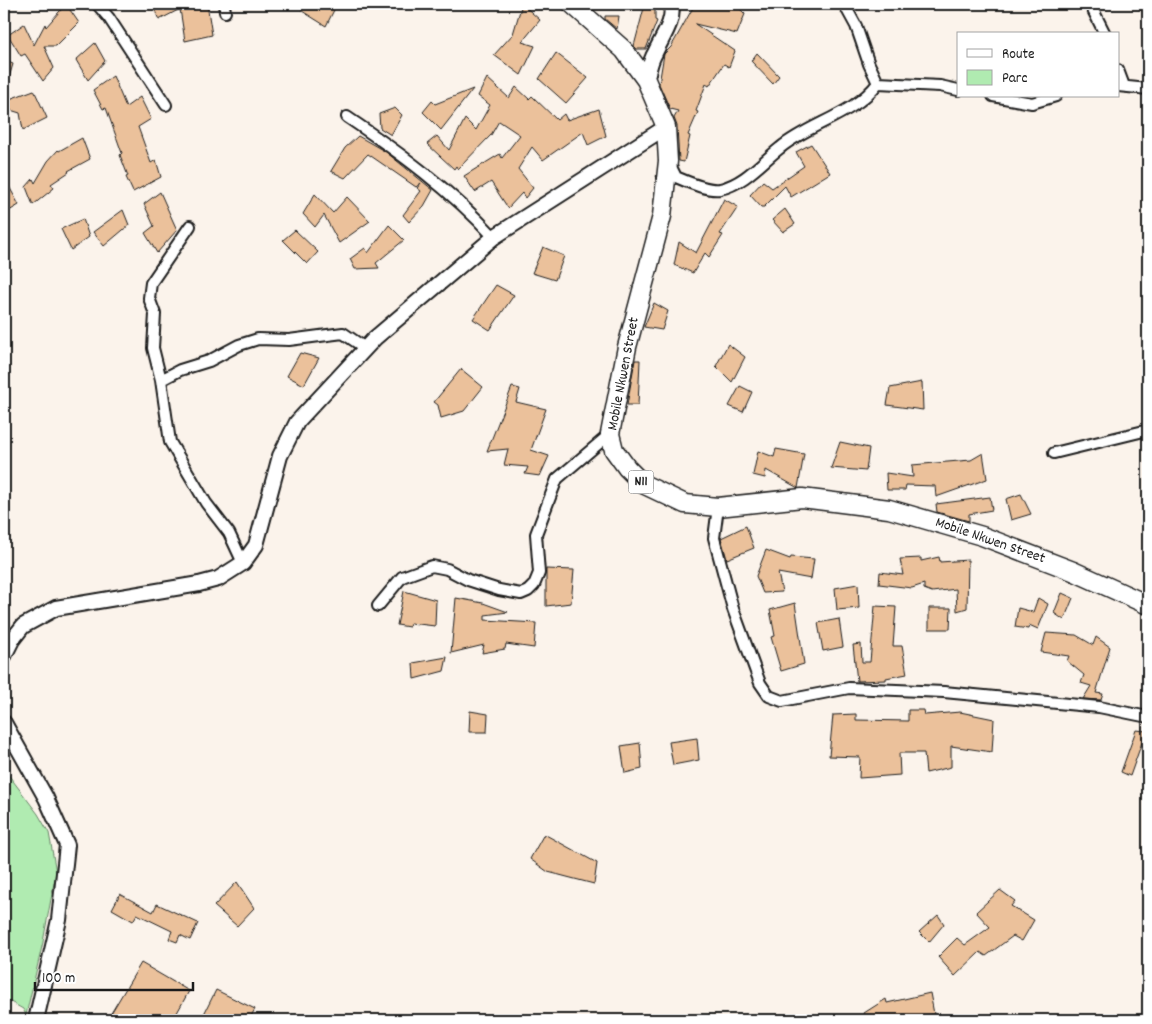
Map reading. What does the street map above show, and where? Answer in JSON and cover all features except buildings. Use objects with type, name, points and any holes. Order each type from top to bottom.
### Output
[{"type":"highway","name":"Mobile Nkwen Street","points":[[572,4],[624,50],[646,80],[666,127],[668,161],[662,216],[627,347],[610,434],[614,450],[643,484],[685,504],[718,507],[802,498],[889,509],[982,536],[1074,570],[1148,605]]},
{"type":"street","points":[[97,4],[109,18],[166,105]]},
{"type":"street","points":[[844,4],[856,26],[872,72],[878,83]]},
{"type":"street","points":[[1090,4],[1104,32]]},
{"type":"street","points":[[646,80],[654,54],[664,36],[675,6]]},
{"type":"street","points":[[668,161],[676,177],[702,186],[719,189],[734,183],[753,171],[780,147],[801,133],[860,102],[878,83],[940,86],[957,90]]},
{"type":"street","points":[[1121,86],[1148,89]]},
{"type":"street","points":[[1005,98],[1032,103],[1049,98]]},
{"type":"street","points":[[346,117],[428,177],[471,212],[494,237]]},
{"type":"street","points":[[4,656],[12,640],[23,626],[56,608],[199,584],[218,579],[243,563],[256,545],[284,444],[297,422],[365,348],[494,237],[666,127]]},
{"type":"street","points":[[190,226],[151,283],[149,298],[154,314],[153,348],[161,380],[170,442],[206,503],[229,533],[243,563]]},
{"type":"street","points":[[161,380],[180,370],[209,361],[239,344],[258,339],[289,340],[343,333],[365,348]]},
{"type":"street","points":[[1054,453],[1148,430]]},
{"type":"street","points":[[378,606],[402,577],[432,566],[447,569],[468,580],[499,590],[521,594],[528,591],[534,585],[539,573],[536,534],[557,479],[610,434]]},
{"type":"street","points":[[718,507],[714,538],[733,609],[760,683],[769,696],[782,701],[849,688],[944,692],[1099,707],[1148,717]]},
{"type":"street","points":[[4,722],[46,798],[67,845],[59,920],[36,1020]]},
{"type":"green space","points":[[4,769],[38,814],[49,833],[56,872],[43,942],[26,1015],[23,1009],[7,1000],[4,1002]]}]
